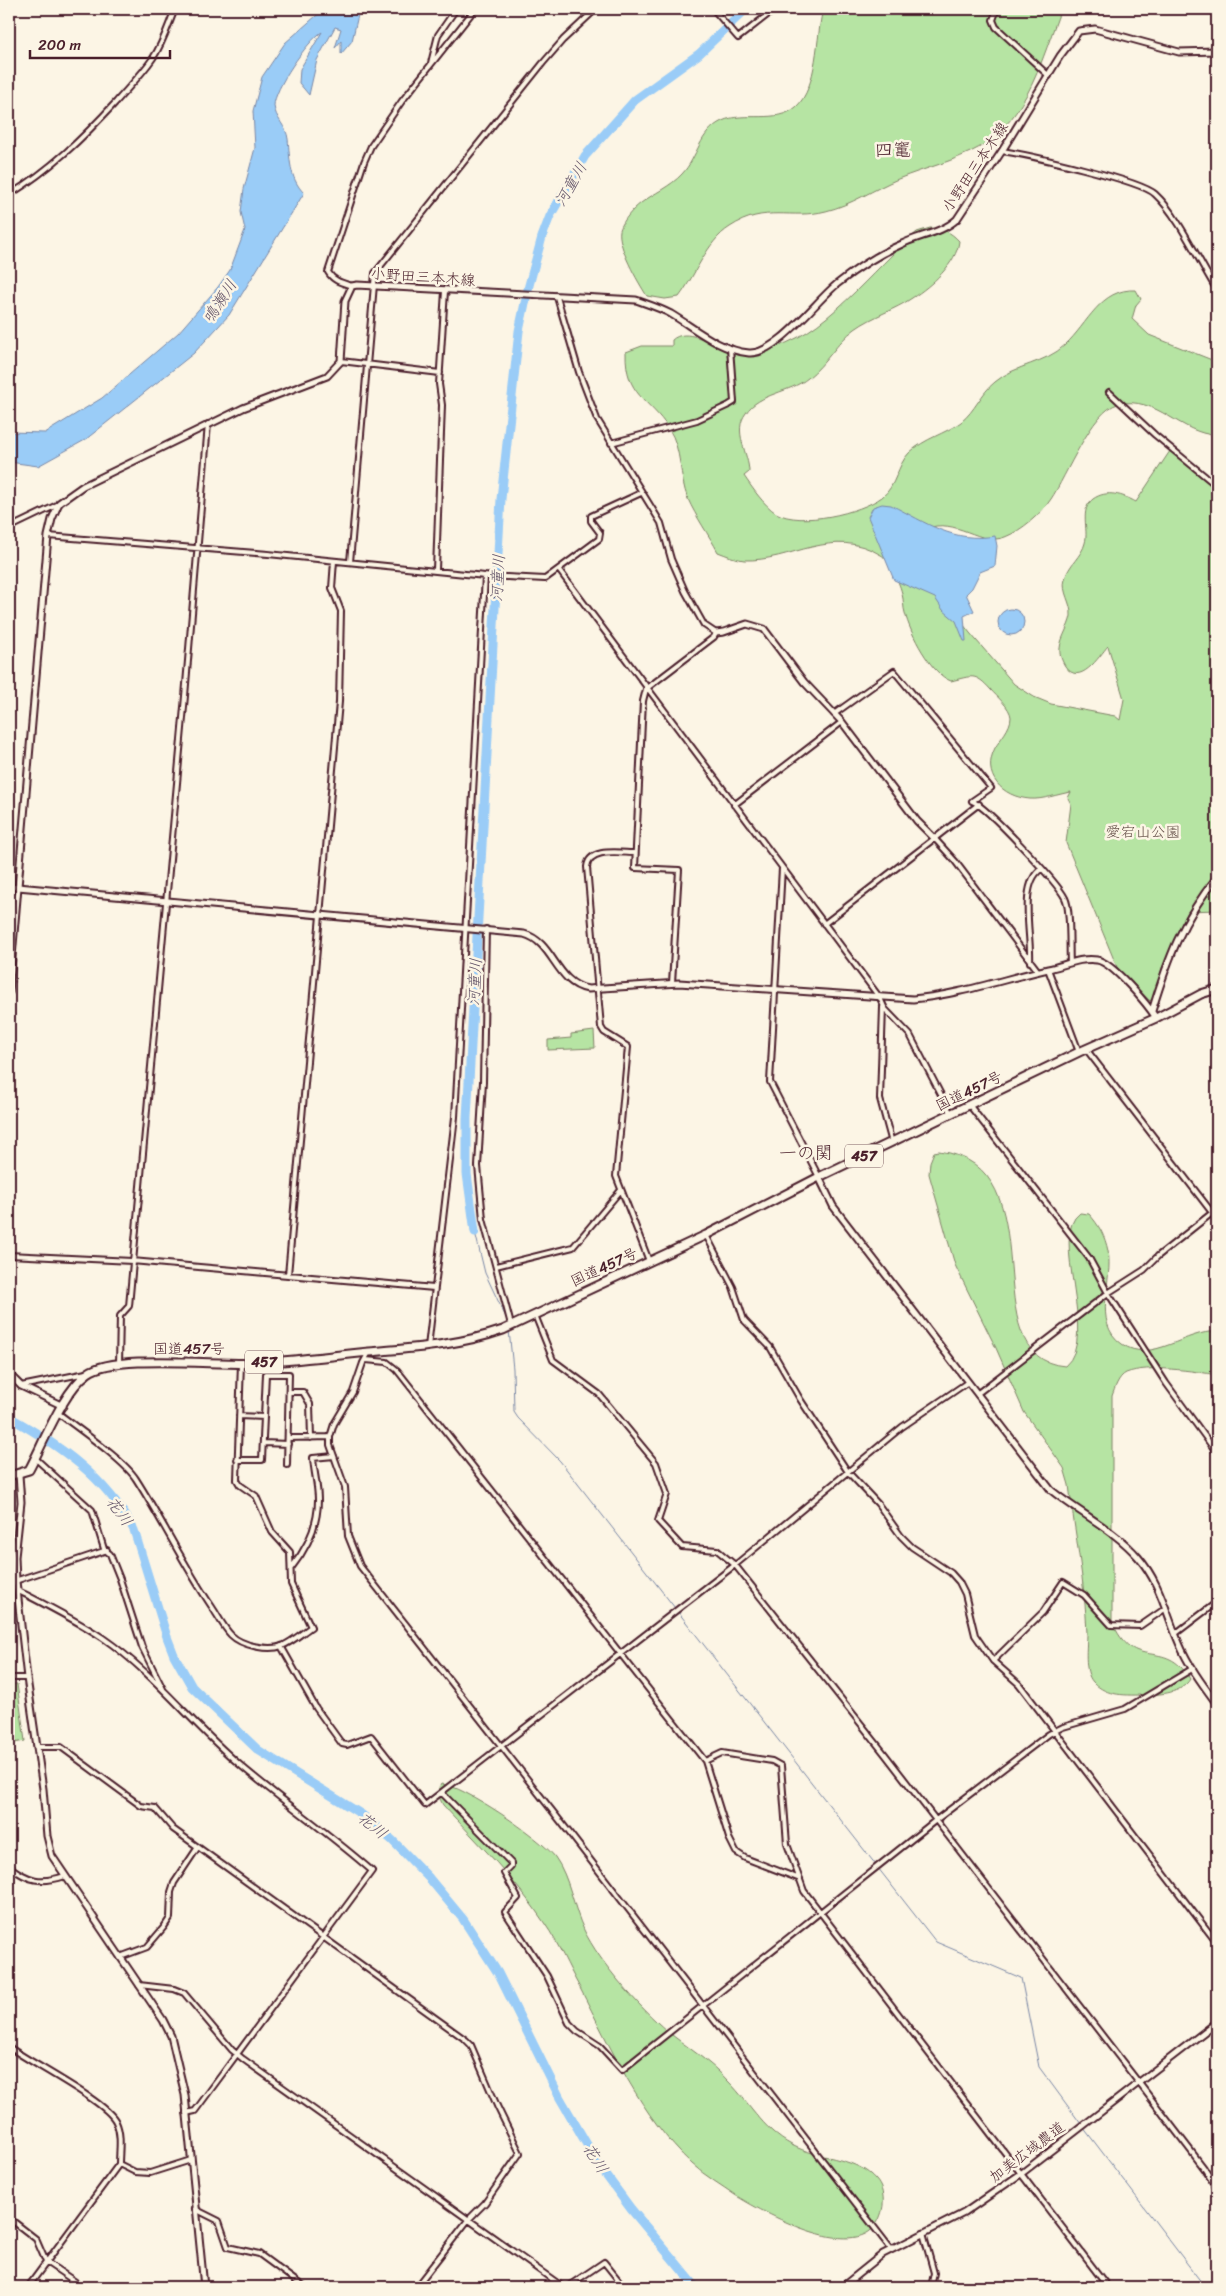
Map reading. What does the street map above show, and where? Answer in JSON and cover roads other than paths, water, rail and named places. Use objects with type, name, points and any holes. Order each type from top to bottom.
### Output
[{"type":"highway","name":"国道457号","points":[[88,1373],[119,1364],[279,1361],[428,1347],[491,1334],[514,1326],[706,1235],[951,1114],[1156,1018],[1201,994],[1217,989]]},
{"type":"highway","points":[[9,1476],[19,1475],[29,1470],[58,1413],[76,1385],[88,1373]]},
{"type":"street","points":[[9,195],[37,178],[66,153],[135,81],[154,57],[164,38],[175,9]]},
{"type":"street","points":[[431,65],[438,35],[456,9]]},
{"type":"street","points":[[352,286],[332,278],[328,272],[364,162],[388,122],[475,9]]},
{"type":"street","points":[[350,562],[372,285],[375,273],[525,85],[563,40],[596,9]]},
{"type":"street","points":[[713,9],[738,38],[775,9]]},
{"type":"street","points":[[997,9],[993,20],[996,27],[1049,76]]},
{"type":"street","name":"小野田三本木線","points":[[341,361],[345,301],[352,286],[372,285],[516,296],[636,300],[669,313],[700,335],[730,348],[754,353],[771,346],[822,297],[856,270],[887,251],[952,224],[963,212],[1074,35],[1086,29],[1179,52],[1217,51]]},
{"type":"street","points":[[1002,151],[1133,183],[1152,191],[1162,202],[1184,235],[1217,290]]},
{"type":"street","points":[[436,570],[442,405],[440,373],[445,291]]},
{"type":"street","points":[[557,297],[584,387],[597,419],[661,523],[670,558],[704,625],[716,633],[747,624],[764,629],[804,682],[842,722],[913,816],[955,861],[1038,971]]},
{"type":"street","points":[[611,443],[697,420],[729,406],[734,402],[730,348]]},
{"type":"street","points":[[9,528],[59,503],[96,479],[208,424],[243,408],[319,379],[333,370],[341,361],[440,373]]},
{"type":"street","points":[[1109,392],[1217,486]]},
{"type":"street","points":[[119,1364],[120,1316],[128,1306],[208,424]]},
{"type":"street","points":[[48,536],[350,562],[486,576],[546,579],[599,539],[600,533],[591,521],[591,516],[641,493]]},
{"type":"street","points":[[9,992],[48,536],[59,503]]},
{"type":"street","points":[[288,1275],[338,702],[341,611],[332,588],[334,561]]},
{"type":"street","points":[[559,570],[646,689],[884,1005],[910,1035],[951,1114]]},
{"type":"street","points":[[428,1347],[456,1116],[486,576]]},
{"type":"street","points":[[672,984],[679,870],[635,868],[642,770],[643,701],[646,689],[714,637],[716,633]]},
{"type":"street","points":[[834,714],[894,671],[991,788],[972,801],[979,804],[996,818],[1065,897],[1070,963]]},
{"type":"street","points":[[734,804],[842,722]]},
{"type":"street","points":[[824,924],[979,804]]},
{"type":"street","points":[[635,853],[596,854],[587,863],[602,1030],[628,1047],[616,1176],[649,1261]]},
{"type":"street","points":[[782,868],[770,1082],[833,1206],[1051,1490],[1122,1541],[1139,1558],[1155,1581],[1192,1669],[1217,1704]]},
{"type":"street","points":[[1030,962],[1030,926],[1026,907],[1030,885],[1036,872],[1041,869]]},
{"type":"street","points":[[1152,1011],[1164,968],[1177,940],[1201,897],[1217,877]]},
{"type":"street","points":[[9,887],[164,899],[524,934],[536,939],[565,978],[581,988],[597,989],[672,984],[776,989],[880,998],[926,998],[1070,963],[1097,960],[1105,963],[1121,976],[1156,1018]]},
{"type":"street","points":[[484,929],[483,1082],[478,1166],[483,1219],[510,1321],[514,1326]]},
{"type":"street","points":[[1048,969],[1082,1051],[1217,1219]]},
{"type":"street","points":[[884,1005],[879,1077],[880,1099],[892,1143]]},
{"type":"street","points":[[970,1106],[1085,1252],[1108,1293],[1166,1384],[1217,1453]]},
{"type":"street","points":[[496,1266],[573,1247],[621,1190]]},
{"type":"street","points":[[978,1393],[1108,1293],[1144,1270],[1158,1256],[1217,1209]]},
{"type":"street","points":[[706,1235],[733,1287],[744,1320],[770,1347],[800,1399],[848,1472],[878,1504],[901,1536],[912,1547],[951,1573],[959,1582],[965,1594],[972,1630],[993,1661],[1014,1678],[1217,1943]]},
{"type":"street","points":[[9,1255],[132,1261],[434,1288]]},
{"type":"street","points":[[536,1315],[553,1360],[599,1394],[656,1463],[668,1494],[658,1521],[668,1534],[682,1548],[717,1550],[735,1564],[1139,2083],[1204,2168],[1217,2189]]},
{"type":"street","points":[[369,1352],[353,1392],[334,1424],[330,1437],[334,1456],[345,1487],[348,1536],[360,1566],[891,2249]]},
{"type":"street","points":[[366,1360],[387,1362],[397,1370],[704,1761],[736,1852],[745,1858],[800,1879]]},
{"type":"street","points":[[278,1374],[279,1361]]},
{"type":"street","points":[[58,1413],[136,1478],[158,1513],[191,1576],[230,1635],[248,1644],[268,1647],[281,1646],[311,1627],[291,1584],[292,1567],[290,1552],[272,1532],[256,1496],[238,1483],[237,1460],[241,1363]]},
{"type":"street","points":[[20,1386],[88,1373]]},
{"type":"street","points":[[9,1374],[20,1386],[63,1406]]},
{"type":"street","points":[[237,1460],[262,1460],[266,1374],[289,1374],[287,1465]]},
{"type":"street","points":[[281,1646],[316,1708],[342,1744],[347,1745],[371,1736],[425,1805],[735,1564],[902,1427],[968,1382]]},
{"type":"street","points":[[289,1392],[303,1392],[310,1404],[311,1438]]},
{"type":"street","points":[[239,1416],[264,1417]]},
{"type":"street","points":[[288,1438],[330,1437]]},
{"type":"street","points":[[263,1443],[288,1444]]},
{"type":"street","points":[[292,1567],[306,1546],[313,1531],[318,1511],[314,1458],[334,1456]]},
{"type":"street","points":[[35,1458],[88,1504],[94,1514],[104,1549],[107,1550],[120,1579],[142,1647],[164,1691]]},
{"type":"street","points":[[19,1475],[21,1502],[15,1557],[16,1581],[27,1678],[43,1789],[46,1836],[52,1856],[119,1958],[163,2020],[171,2036],[184,2095],[204,2287]]},
{"type":"street","points":[[9,1583],[107,1550]]},
{"type":"street","points":[[993,1661],[1043,1612],[1063,1582],[1084,1595],[1111,1625],[1140,1626],[1166,1608]]},
{"type":"street","points":[[17,1590],[104,1639],[164,1691],[240,1766],[330,1835],[372,1871],[195,2111],[186,2114]]},
{"type":"street","points":[[1176,1634],[1217,1602]]},
{"type":"street","points":[[442,1792],[511,1863],[511,1866],[504,1873],[518,1898],[505,1912],[543,1969],[569,2024],[600,2046],[622,2070],[936,1820],[1055,1730],[1119,1711],[1192,1669]]},
{"type":"street","points":[[9,1678],[27,1678]]},
{"type":"street","points":[[37,1746],[61,1747],[141,1806],[155,1808],[173,1829],[471,2045],[496,2106],[520,2153],[485,2203],[468,2220],[416,2287]]},
{"type":"street","points":[[704,1761],[722,1753],[772,1761],[781,1766],[787,1844],[804,1891],[1108,2287]]},
{"type":"street","points":[[119,1958],[147,1947],[164,1927],[170,1918],[170,1898],[174,1883],[198,1847]]},
{"type":"street","points":[[9,1874],[11,1868],[23,1877],[43,1880],[65,1876]]},
{"type":"street","points":[[138,1985],[174,1989],[184,1993],[237,2054],[563,2287]]},
{"type":"street","name":"加美広域農道","points":[[842,2287],[891,2249],[964,2213],[1022,2173],[1217,2022]]},
{"type":"street","points":[[9,2047],[31,2063],[64,2080],[113,2117],[118,2128],[118,2164],[28,2287]]},
{"type":"street","points":[[118,2164],[135,2172],[150,2173],[191,2160]]},
{"type":"street","points":[[195,2208],[219,2221],[228,2247],[233,2250],[259,2254],[304,2287]]},
{"type":"street","points":[[9,2218],[36,2239],[46,2262],[83,2287]]},
{"type":"street","points":[[923,2233],[934,2273],[931,2287]]},
{"type":"street","points":[[567,2287],[604,2262],[624,2287]]},
{"type":"water","name":"鳴瀬川","points":[[324,9],[365,9],[358,15],[352,41],[341,54],[341,41],[335,48],[341,29],[335,27],[317,60],[309,95],[299,83],[300,69],[322,32],[308,45],[292,66],[275,98],[276,115],[286,130],[295,181],[304,193],[229,315],[194,353],[85,440],[38,466],[9,462],[9,432],[45,433],[102,398],[178,333],[218,287],[230,270],[245,230],[241,212],[244,189],[255,148],[253,111],[262,77],[285,43]]},
{"type":"water","points":[[882,504],[891,505],[929,525],[953,534],[966,537],[995,536],[997,546],[995,566],[980,572],[972,588],[966,594],[974,611],[964,616],[966,641],[964,641],[956,621],[943,610],[935,598],[894,580],[868,517],[873,507]]},
{"type":"water","points":[[1011,609],[1020,613],[1024,622],[1020,631],[1011,635],[1002,631],[998,622],[1002,613]]},
{"type":"waterway","name":"河童川","points":[[475,1232],[467,1174],[467,1118],[501,499],[519,331],[528,289],[542,237],[550,216],[585,156],[635,100],[699,54],[746,9]]},
{"type":"waterway","points":[[475,1232],[485,1273],[509,1324]]},
{"type":"waterway","points":[[509,1330],[513,1369],[514,1412],[518,1418],[560,1461],[876,1865]]},
{"type":"waterway","name":"花川","points":[[9,1417],[46,1439],[80,1464],[110,1494],[123,1511],[134,1530],[174,1655],[192,1687],[258,1750],[361,1814],[392,1840],[429,1878],[463,1919],[498,1973],[560,2098],[600,2167],[631,2209],[696,2287]]},
{"type":"waterway","points":[[878,1868],[936,1942],[1021,1978],[1039,2067],[1081,2124]]},
{"type":"waterway","points":[[1083,2127],[1205,2287]]},
{"type":"district","name":"四竃","points":[[893,150]]},
{"type":"district","name":"一の関","points":[[806,1153]]},
{"type":"park label","name":"愛宕山公園","points":[[1143,832]]}]
